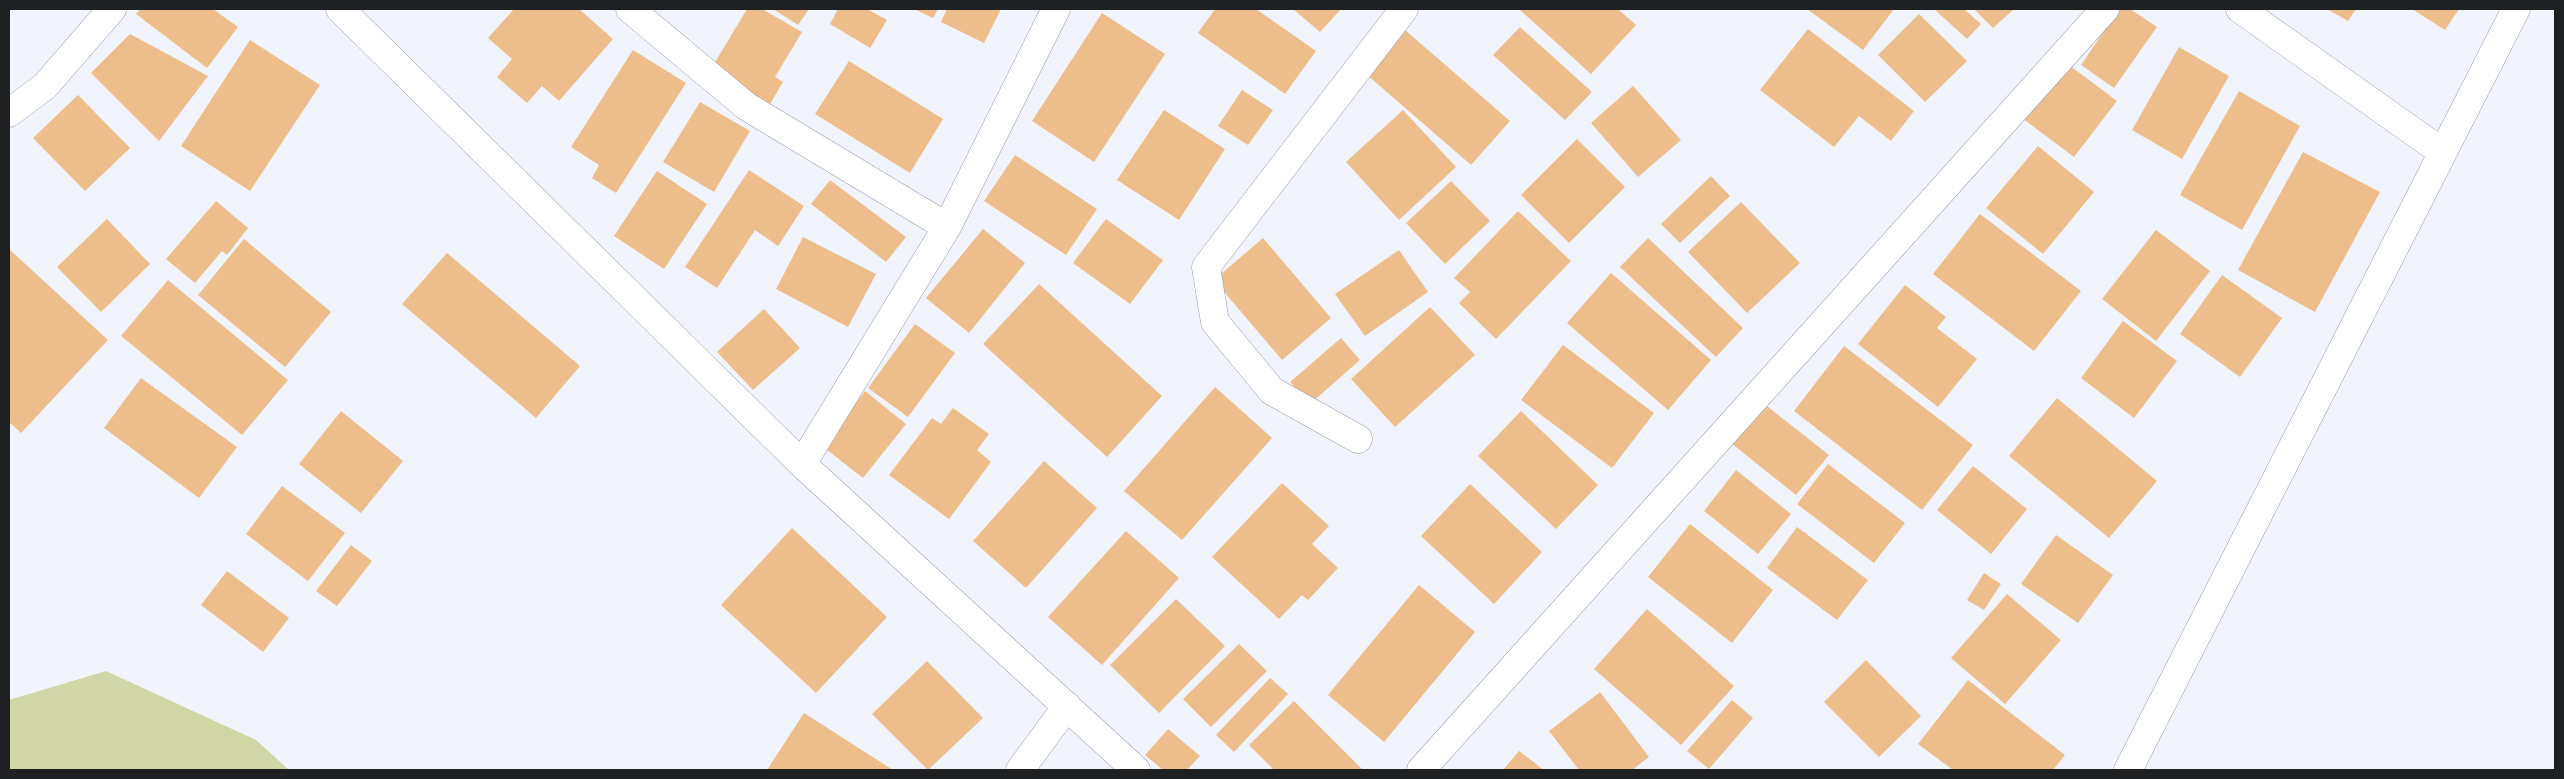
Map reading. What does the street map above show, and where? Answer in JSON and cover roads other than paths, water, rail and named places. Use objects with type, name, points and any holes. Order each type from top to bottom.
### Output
[{"type":"street","points":[[9,113],[45,86],[112,9]]},
{"type":"street","points":[[340,9],[802,464],[1136,770]]},
{"type":"street","points":[[630,9],[746,106],[947,227]]},
{"type":"street","points":[[802,464],[947,227],[1056,9]]},
{"type":"street","points":[[1358,440],[1272,391],[1214,322],[1206,267],[1404,9]]},
{"type":"street","points":[[1421,770],[2105,9]]},
{"type":"street","points":[[2240,9],[2442,152]]},
{"type":"street","points":[[2128,770],[2516,9]]},
{"type":"street","points":[[1020,770],[1067,706]]}]
